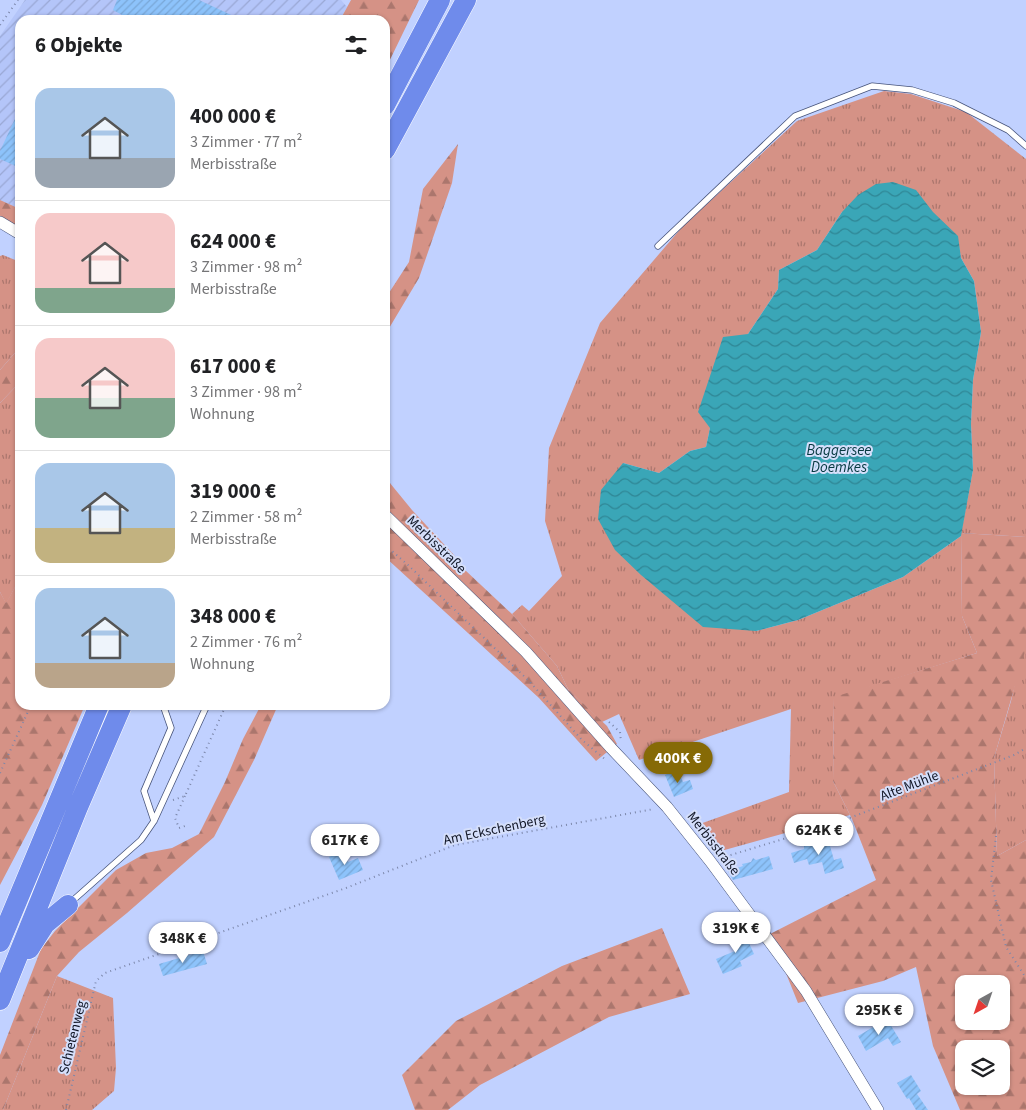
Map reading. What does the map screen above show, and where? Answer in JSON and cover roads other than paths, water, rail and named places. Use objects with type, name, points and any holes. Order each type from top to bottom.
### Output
[{"type":"highway","points":[[390,95],[440,0]]},
{"type":"highway","points":[[390,141],[466,0]]},
{"type":"highway","points":[[0,942],[97,710]]},
{"type":"highway","points":[[1,997],[74,816],[120,710]]},
{"type":"highway","points":[[1,997],[45,924],[68,905]]},
{"type":"street","points":[[1,224],[15,231]]},
{"type":"street","name":"Merbisstraße","points":[[390,520],[526,652],[620,758],[667,807],[710,861],[806,991],[878,1110]]},
{"type":"lane","points":[[658,246],[795,116],[872,86],[912,90],[954,103],[1008,130],[1026,146]]},
{"type":"lane","points":[[154,821],[144,790],[171,728],[165,710]]},
{"type":"lane","points":[[68,905],[142,840],[154,821],[206,710]]},
{"type":"water","name":"Baggersee Doemkes","points":[[893,182],[916,190],[933,212],[958,236],[961,258],[974,281],[981,332],[973,380],[971,424],[973,470],[961,536],[903,577],[798,620],[756,631],[703,627],[641,575],[615,550],[598,519],[601,490],[623,463],[659,473],[690,451],[706,447],[710,428],[698,412],[723,337],[748,334],[778,289],[779,270],[817,250],[842,212],[858,195],[876,184]]}]
